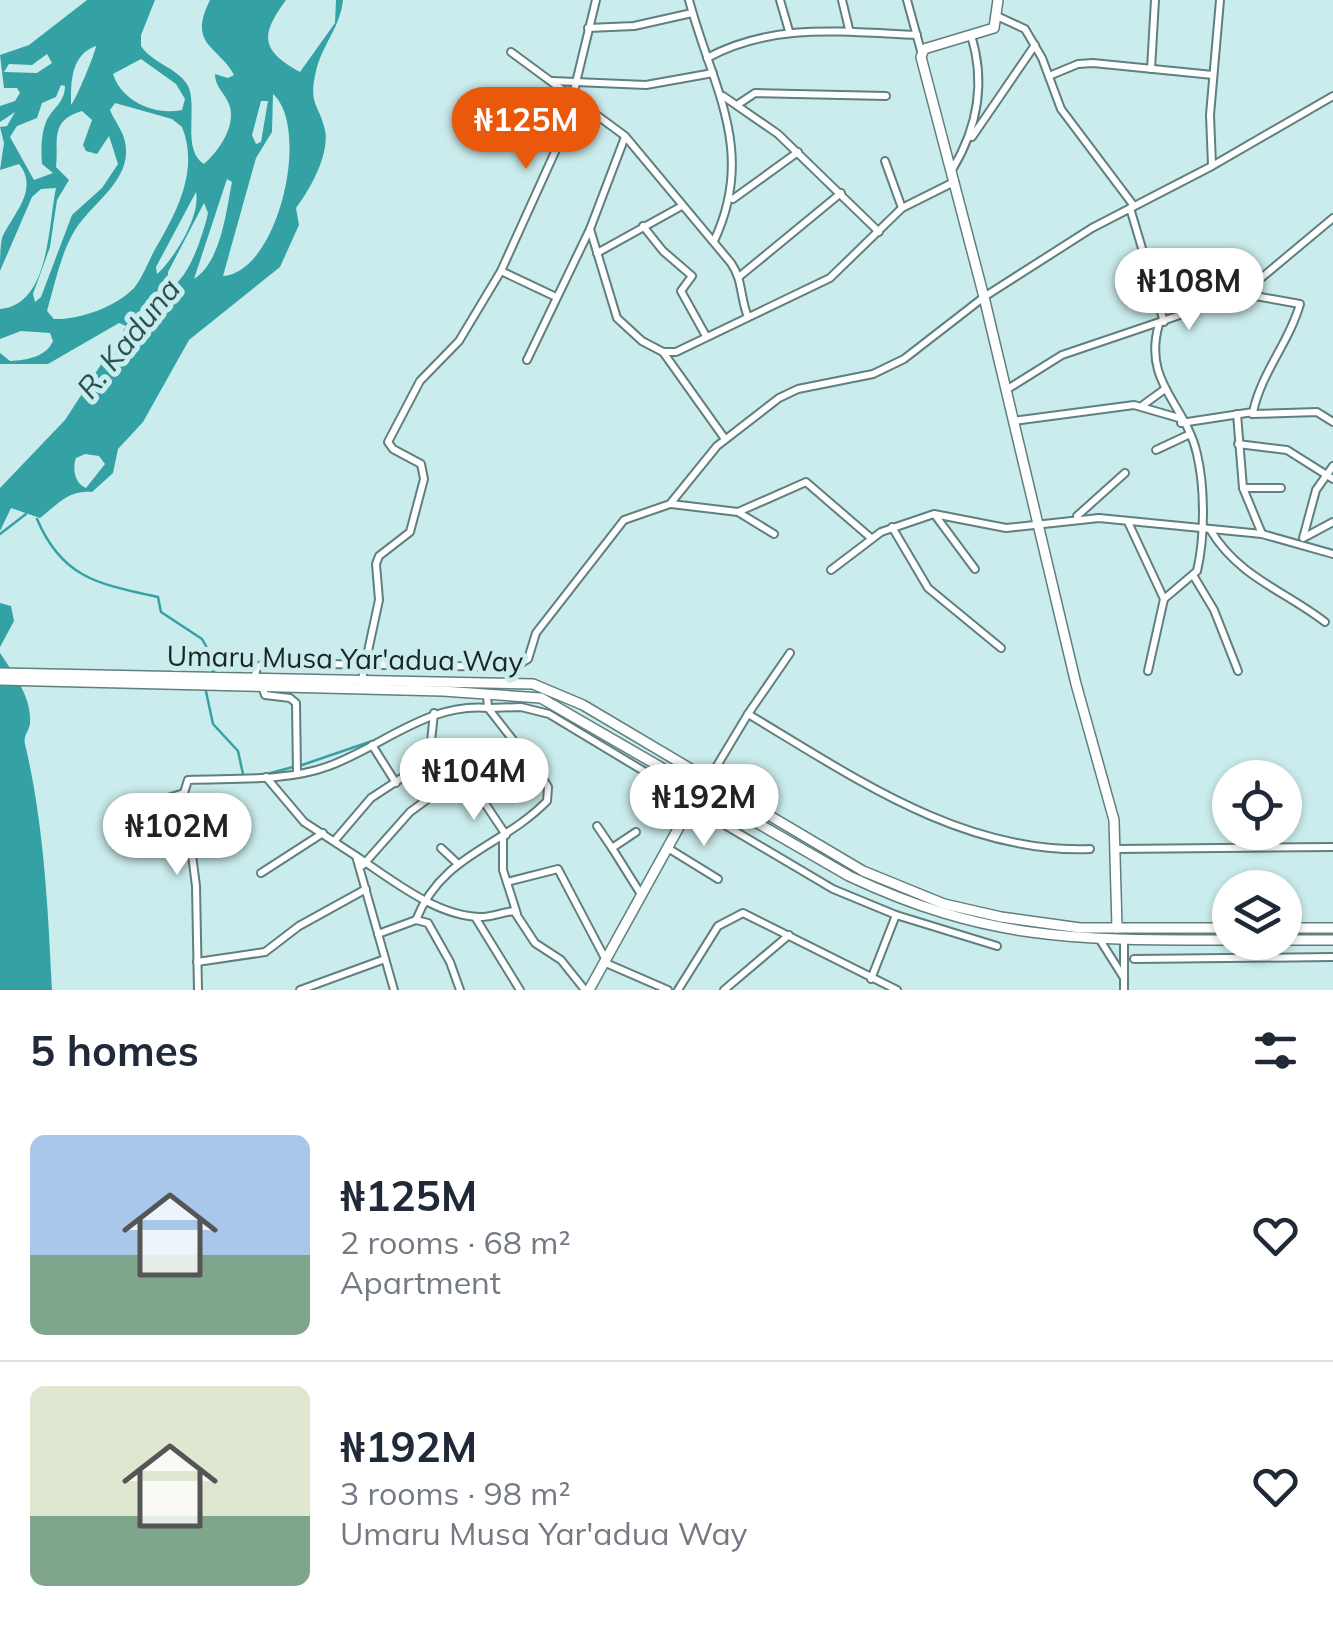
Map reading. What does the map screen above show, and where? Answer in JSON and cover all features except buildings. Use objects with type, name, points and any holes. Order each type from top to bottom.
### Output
[{"type":"main road","points":[[998,0],[999,17],[994,28],[922,52],[1114,820],[1117,928]]},
{"type":"main road","name":"Umaru Musa Yar'adua Way","points":[[0,677],[258,682],[528,696],[557,705],[868,885],[936,912],[990,927],[1100,940],[1212,940]]},
{"type":"main road","name":"Umaru Musa Yar'adua Way","points":[[258,682],[515,682],[548,688],[863,870],[944,904],[1041,924],[1212,928]]},
{"type":"main road","points":[[607,962],[704,791]]},
{"type":"main road","points":[[589,990],[696,805]]},
{"type":"main road","points":[[1147,928],[1147,940]]},
{"type":"main road","points":[[1302,928],[1333,928]]},
{"type":"main road","points":[[1302,940],[1333,940]]},
{"type":"street","points":[[362,679],[378,600],[376,564],[379,556],[410,532],[424,479],[421,464],[392,449],[388,442],[420,381],[459,341],[501,272],[564,132],[596,0]]},
{"type":"street","points":[[689,0],[722,95],[733,169],[732,200],[714,241]]},
{"type":"street","points":[[780,0],[789,31]]},
{"type":"street","points":[[842,0],[849,29]]},
{"type":"street","points":[[907,0],[922,52]]},
{"type":"street","points":[[1151,69],[1155,0]]},
{"type":"street","points":[[1212,166],[1213,75],[1220,0]]},
{"type":"street","points":[[588,28],[634,26],[692,13]]},
{"type":"street","points":[[999,17],[1017,22],[1035,45],[1068,120],[1132,207],[1162,322],[1153,356],[1198,454],[1206,530],[1199,565],[1164,598]]},
{"type":"street","points":[[707,58],[744,40],[789,31],[849,29],[917,35]]},
{"type":"street","points":[[971,138],[981,74],[972,35]]},
{"type":"street","points":[[663,352],[676,352],[830,278],[902,208],[954,176],[971,138],[1035,45]]},
{"type":"street","points":[[511,52],[625,136],[740,276],[738,294],[748,317]]},
{"type":"street","points":[[1049,76],[1084,64],[1213,75]]},
{"type":"street","points":[[551,82],[646,85],[713,72]]},
{"type":"street","points":[[736,104],[754,93],[886,96]]},
{"type":"street","points":[[722,95],[798,152],[879,232]]},
{"type":"street","points":[[297,773],[296,703],[290,698],[265,696],[257,668],[264,663],[515,668],[528,659],[536,633],[622,523],[670,504],[725,439],[798,388],[873,374],[904,359],[984,297],[1132,207],[1333,96]]},
{"type":"street","points":[[527,360],[590,228],[625,136]]},
{"type":"street","points":[[732,200],[798,152]]},
{"type":"street","points":[[885,161],[902,208]]},
{"type":"street","points":[[740,276],[841,193]]},
{"type":"street","points":[[597,253],[680,206]]},
{"type":"street","points":[[1006,390],[1062,354],[1242,294],[1333,218]]},
{"type":"street","points":[[643,226],[662,251],[692,276],[681,290],[706,336]]},
{"type":"street","points":[[590,228],[617,318],[642,341],[663,352],[725,439]]},
{"type":"street","points":[[501,272],[556,297]]},
{"type":"street","points":[[1242,294],[1300,304],[1292,331],[1264,374],[1251,414]]},
{"type":"street","points":[[1014,422],[1142,405],[1165,389]]},
{"type":"street","points":[[1142,405],[1180,420],[1317,412],[1333,422]]},
{"type":"street","points":[[1237,414],[1242,488],[1262,534]]},
{"type":"street","points":[[1156,450],[1188,436]]},
{"type":"street","points":[[1238,444],[1288,450],[1330,477]]},
{"type":"street","points":[[1304,538],[1314,494],[1330,477],[1333,466]]},
{"type":"street","points":[[1076,517],[1126,473]]},
{"type":"street","points":[[738,512],[806,482],[871,538]]},
{"type":"street","points":[[1242,488],[1281,488]]},
{"type":"street","points":[[670,504],[738,512],[774,534]]},
{"type":"street","points":[[934,514],[975,569]]},
{"type":"street","points":[[831,570],[871,538],[934,514],[1006,528],[1076,517],[1262,534],[1333,554]]},
{"type":"street","points":[[1128,522],[1164,598],[1148,671]]},
{"type":"street","points":[[1295,542],[1333,522]]},
{"type":"street","points":[[892,527],[928,588],[1001,648]]},
{"type":"street","points":[[1206,530],[1262,584],[1325,622]]},
{"type":"street","points":[[1193,574],[1214,610],[1238,671]]},
{"type":"street","points":[[709,780],[790,653]]},
{"type":"street","points":[[416,920],[435,882],[547,800],[548,787],[488,708],[486,694]]},
{"type":"street","points":[[198,990],[196,886],[184,792],[188,780],[265,776],[327,767],[452,708],[522,708],[549,714],[832,889],[896,915],[997,946]]},
{"type":"street","points":[[430,760],[434,714]]},
{"type":"street","points":[[748,714],[918,812],[986,836],[1090,849]]},
{"type":"street","points":[[372,746],[396,783]]},
{"type":"street","points":[[528,756],[474,787],[504,835],[507,882],[518,915],[535,942],[562,960],[589,990]]},
{"type":"street","points":[[336,839],[371,798],[430,760]]},
{"type":"street","points":[[394,990],[363,865],[410,812],[455,779],[430,760]]},
{"type":"street","points":[[265,776],[304,822],[336,839],[363,865],[424,898],[474,916],[511,911],[518,915]]},
{"type":"street","points":[[117,814],[184,792]]},
{"type":"street","points":[[597,826],[633,888],[643,896]]},
{"type":"street","points":[[612,848],[636,832]]},
{"type":"street","points":[[260,873],[322,834]]},
{"type":"street","points":[[1116,849],[1332,847]]},
{"type":"street","points":[[441,848],[458,864]]},
{"type":"street","points":[[671,850],[718,879]]},
{"type":"street","points":[[507,882],[553,868],[562,872],[607,962],[668,990]]},
{"type":"street","points":[[860,900],[868,885]]},
{"type":"street","points":[[197,962],[266,952],[299,926],[366,889]]},
{"type":"street","points":[[678,990],[718,926],[743,913],[894,990]]},
{"type":"street","points":[[871,978],[896,915]]},
{"type":"street","points":[[474,916],[520,990]]},
{"type":"street","points":[[378,934],[416,920],[428,924],[450,962],[460,990]]},
{"type":"street","points":[[724,990],[788,935]]},
{"type":"street","points":[[1100,940],[1124,978]]},
{"type":"street","points":[[1124,940],[1124,990]]},
{"type":"street","points":[[1134,959],[1333,957]]},
{"type":"street","points":[[300,990],[326,987],[385,959]]},
{"type":"water","name":"R. Kaduna","points":[[87,0],[155,0],[141,35],[141,46],[180,76],[189,88],[193,149],[204,164],[221,145],[231,120],[229,104],[215,74],[228,78],[234,75],[204,36],[204,15],[210,0],[286,0],[272,22],[268,40],[277,56],[300,72],[335,23],[336,0],[343,0],[338,19],[319,62],[314,82],[314,98],[325,130],[324,150],[312,182],[296,208],[299,225],[280,267],[189,340],[143,422],[118,449],[113,473],[92,492],[70,495],[40,518],[11,508],[0,531],[0,488],[65,420],[126,326],[119,323],[48,364],[0,364],[0,353],[10,361],[29,358],[46,351],[53,341],[50,333],[21,331],[0,339],[0,309],[29,294],[38,279],[56,188],[41,189],[32,197],[0,271],[2,238],[22,202],[27,183],[19,164],[0,170],[4,143],[0,127],[7,126],[15,112],[0,122],[0,106],[15,101],[20,93],[17,88],[4,88],[0,55],[29,45]],"holes":[[[96,46],[71,105],[77,63],[87,50]],[[47,54],[52,63],[37,73],[4,72],[9,64],[32,65]],[[141,59],[176,84],[185,99],[182,110],[160,111],[140,104],[117,83],[113,74]],[[61,85],[65,86],[42,137],[42,164],[53,173],[34,180],[10,137],[17,126],[37,118],[42,103],[56,97]],[[273,94],[284,111],[289,136],[283,196],[260,251],[243,268],[223,276],[256,158],[272,132]],[[261,101],[268,101],[261,142],[256,144],[252,135]],[[115,103],[172,119],[182,127],[188,160],[182,193],[134,288],[97,311],[54,319],[47,311],[58,270],[75,230],[119,177],[126,152],[124,138],[110,110]],[[82,111],[92,120],[83,145],[86,151],[97,154],[109,136],[118,164],[102,188],[72,215],[41,297],[35,302],[33,294],[50,247],[57,200],[69,180],[56,167],[58,133],[64,120]],[[227,179],[232,182],[221,235],[203,271],[194,279]],[[196,192],[190,225],[157,274],[156,267]],[[204,203],[208,213],[199,245],[174,285],[167,288],[168,272]],[[85,454],[99,456],[105,464],[86,488],[77,480],[76,458]]]},
{"type":"water","points":[[0,603],[11,606],[14,621],[0,647]]},
{"type":"water","points":[[0,653],[21,686],[30,713],[25,741],[41,835],[52,990],[0,990]]},
{"type":"waterway","points":[[0,534],[26,514]]},
{"type":"waterway","points":[[37,519],[47,539],[70,566],[117,588],[158,597],[161,612],[202,639],[218,667],[210,674]]},
{"type":"waterway","points":[[205,687],[213,724],[238,751],[243,774]]},
{"type":"waterway","points":[[302,765],[381,738]]},
{"type":"waterway","points":[[434,741],[471,750],[490,767]]},
{"type":"waterway","points":[[267,774],[293,767]]},
{"type":"waterway","points":[[492,785],[504,802]]}]
